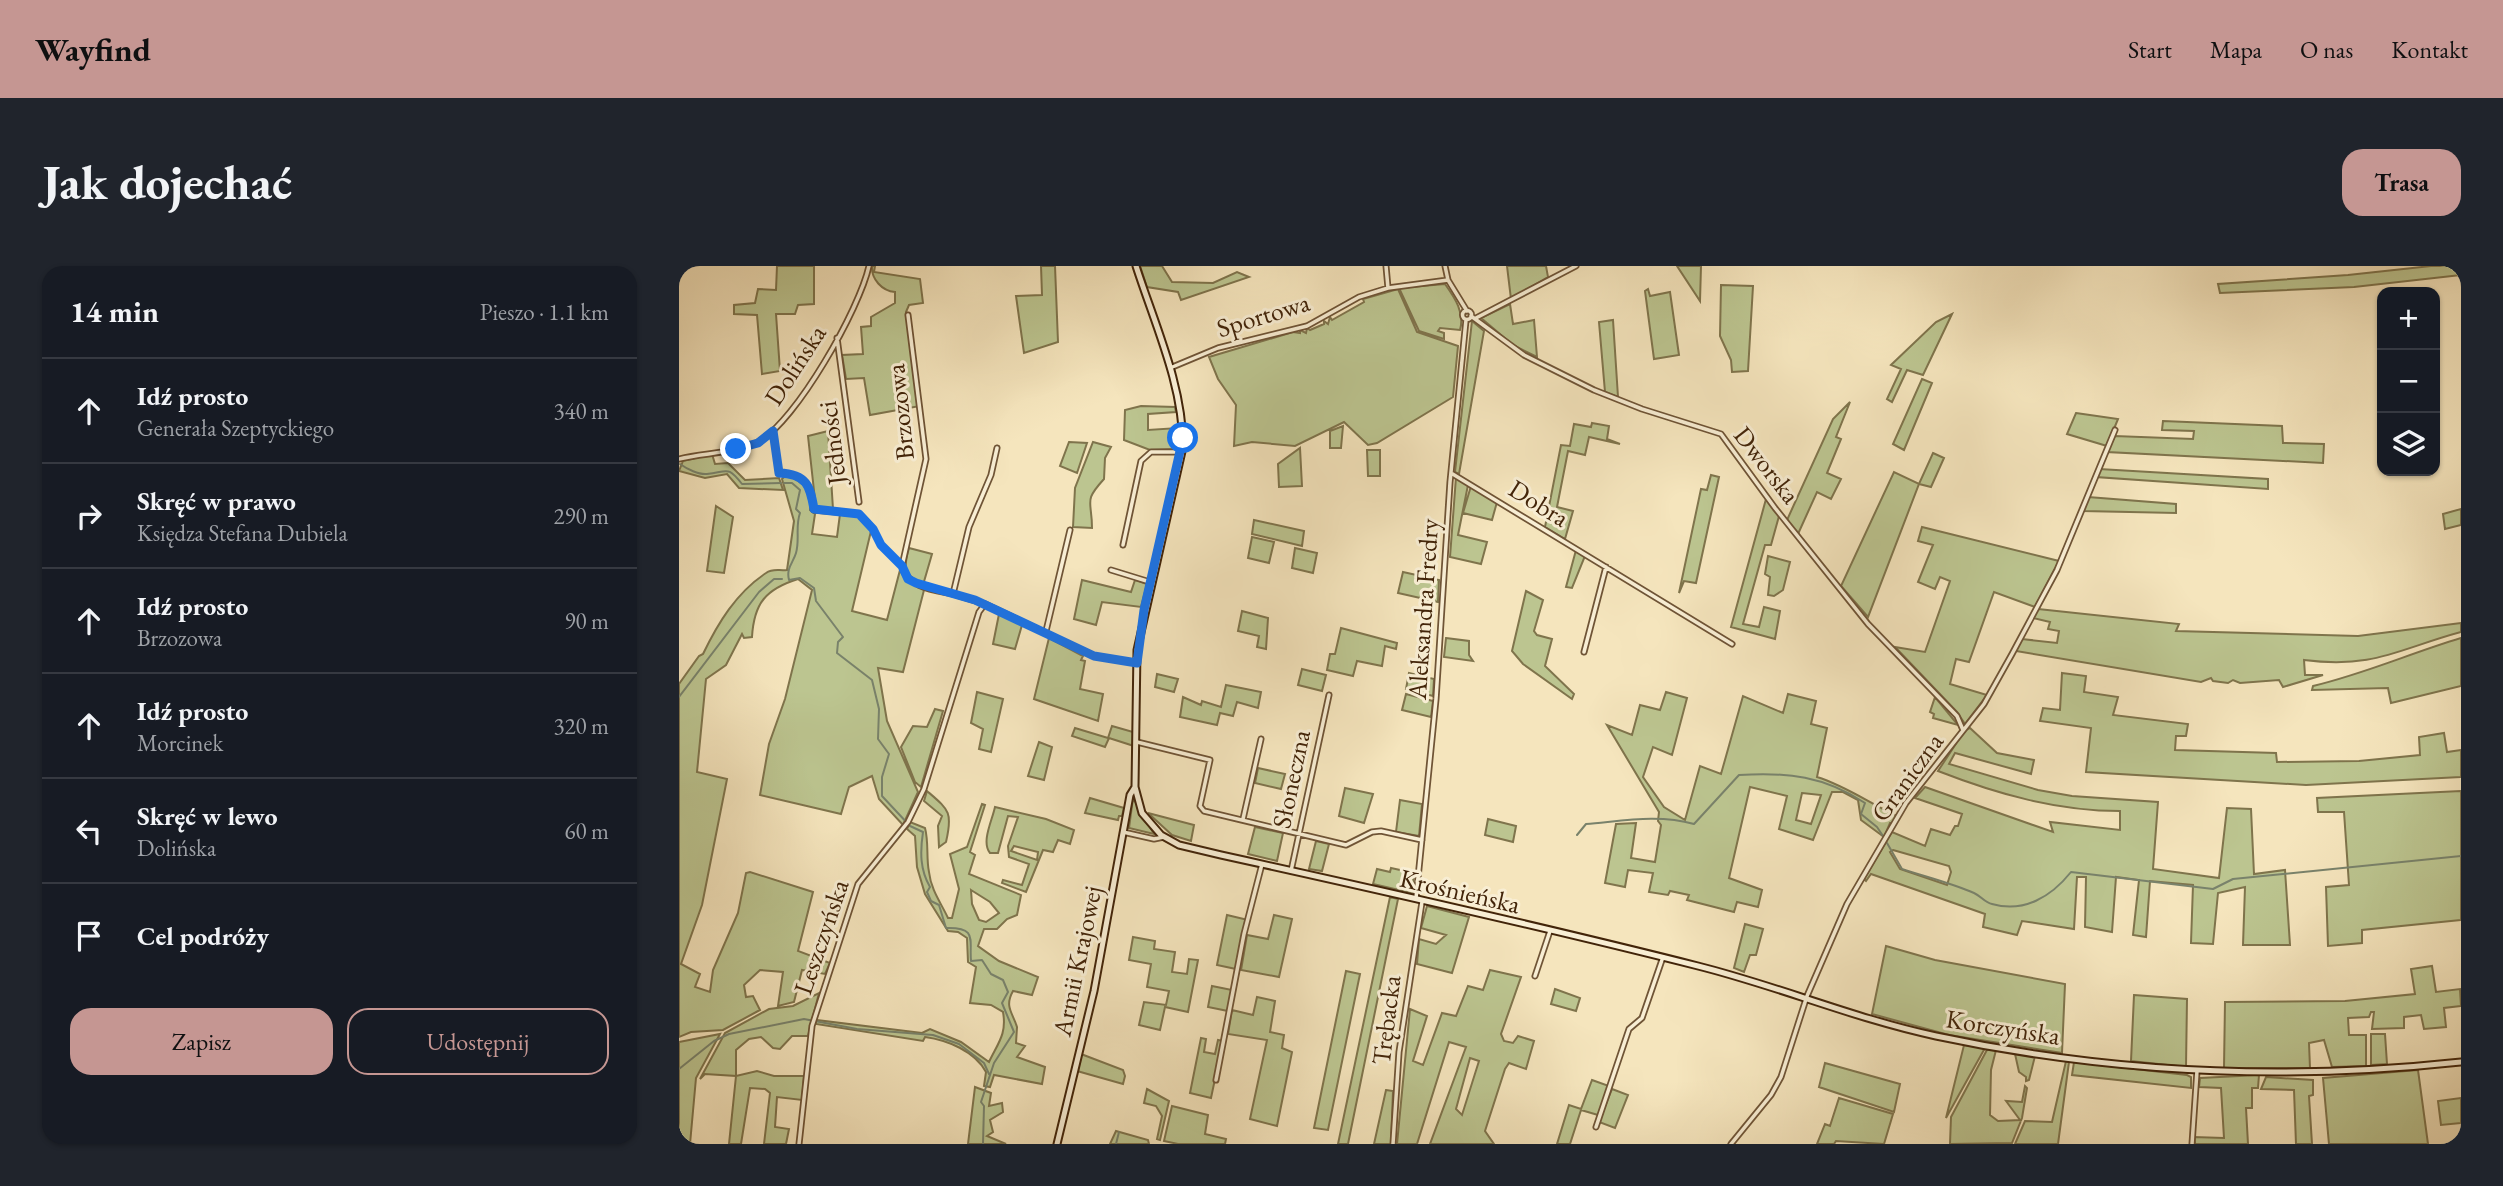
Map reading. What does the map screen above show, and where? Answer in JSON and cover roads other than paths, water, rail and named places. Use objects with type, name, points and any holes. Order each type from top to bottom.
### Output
[{"type":"main road","points":[[1135,787],[1137,650],[1150,582],[1182,452],[1181,405],[1136,266]]},
{"type":"main road","name":"Krośnieńska","points":[[1135,787],[1142,813],[1164,837],[1179,845],[1663,957],[1807,996]]},
{"type":"main road","name":"Armii Krajowej","points":[[1056,1144],[1094,991],[1130,796],[1135,787]]},
{"type":"main road","name":"Korczyńska","points":[[1807,996],[1936,1036],[2072,1058],[2197,1071],[2317,1073],[2461,1062]]},
{"type":"street","name":"Dolińska","points":[[679,459],[750,446],[773,431],[801,396],[837,338],[859,300],[869,266]]},
{"type":"street","points":[[1386,266],[1388,288]]},
{"type":"street","name":"Dworska","points":[[1445,266],[1448,280],[1467,311],[1524,355],[1594,390],[1642,410],[1721,434],[1826,573],[1868,624],[1957,716],[1963,730]]},
{"type":"street","points":[[1467,320],[1576,266]]},
{"type":"street","name":"Sportowa","points":[[1170,369],[1219,348],[1307,326],[1359,297],[1388,288],[1448,280]]},
{"type":"street","name":"Aleksandra Fredry","points":[[1419,901],[1451,473],[1467,320],[1462,315],[1467,311]]},
{"type":"street","name":"Brzozowa","points":[[902,566],[926,459],[908,315]]},
{"type":"street","name":"Jedności","points":[[837,338],[859,502]]},
{"type":"street","name":"Graniczna","points":[[1731,1144],[1771,1095],[1781,1077],[1807,996],[1847,904],[1906,803],[1963,730],[2001,674],[2057,570],[2115,430]]},
{"type":"street","points":[[773,431],[779,473],[803,479],[812,492],[814,509],[859,514],[865,518],[881,545],[902,566],[908,579],[985,604],[1094,656],[1137,663]]},
{"type":"street","points":[[953,594],[969,527],[991,475],[997,448]]},
{"type":"street","points":[[1123,545],[1141,461],[1151,453],[1182,452]]},
{"type":"street","name":"Dobra","points":[[1451,473],[1732,644]]},
{"type":"street","points":[[1046,631],[1070,530]]},
{"type":"street","points":[[1584,652],[1606,567]]},
{"type":"street","points":[[1111,570],[1150,582]]},
{"type":"street","name":"Leszczyńska","points":[[799,1144],[812,1024],[858,884],[908,822],[930,774],[945,715],[979,612],[985,604]]},
{"type":"street","name":"Słoneczna","points":[[1291,872],[1329,695]]},
{"type":"street","points":[[1243,820],[1261,739]]},
{"type":"street","points":[[1137,742],[1210,760],[1200,806],[1204,811],[1346,845],[1372,832],[1381,831],[1422,840]]},
{"type":"street","points":[[1123,832],[1154,839],[1164,837]]},
{"type":"street","points":[[1216,1080],[1244,934],[1262,864]]},
{"type":"street","name":"Trębacka","points":[[1393,1144],[1399,1052],[1419,901]]},
{"type":"street","points":[[1535,976],[1550,931]]},
{"type":"street","points":[[1596,1127],[1629,1030],[1642,1018],[1663,957]]},
{"type":"street","points":[[2192,1144],[2197,1071]]},
{"type":"waterway","points":[[680,464],[700,474],[730,472],[742,484],[781,483]]},
{"type":"waterway","points":[[784,483],[792,483],[800,490],[796,509],[800,513],[797,548],[789,569],[789,580],[800,578],[814,588],[816,601],[843,637],[838,642],[837,653],[872,680],[879,709],[878,739],[889,754],[882,777],[882,796],[910,826],[923,832],[922,861],[930,887],[927,892],[931,901],[939,905],[946,928],[967,932],[971,941],[971,961],[982,960],[991,974],[1003,980],[1008,992],[1002,1003],[1014,1032],[994,1063],[981,1102],[984,1106],[983,1144]]},
{"type":"waterway","points":[[679,697],[759,592],[774,579],[782,579]]},
{"type":"waterway","points":[[1577,835],[1586,824],[1627,820],[1667,819],[1694,824],[1739,775],[1774,774],[1820,781],[1850,794],[1865,803],[1861,814],[1877,827],[1883,836]]},
{"type":"waterway","points":[[1887,843],[1902,869],[1956,886],[1990,903],[2004,906],[2036,901],[2055,889],[2071,872],[2213,889],[2233,879],[2461,856]]},
{"type":"waterway","points":[[679,1069],[714,1041],[729,1034],[804,1019],[857,1029],[933,1035],[959,1044],[984,1063],[989,1074]]},
{"type":"waterway","points":[[1116,1144],[1119,1132]]}]
